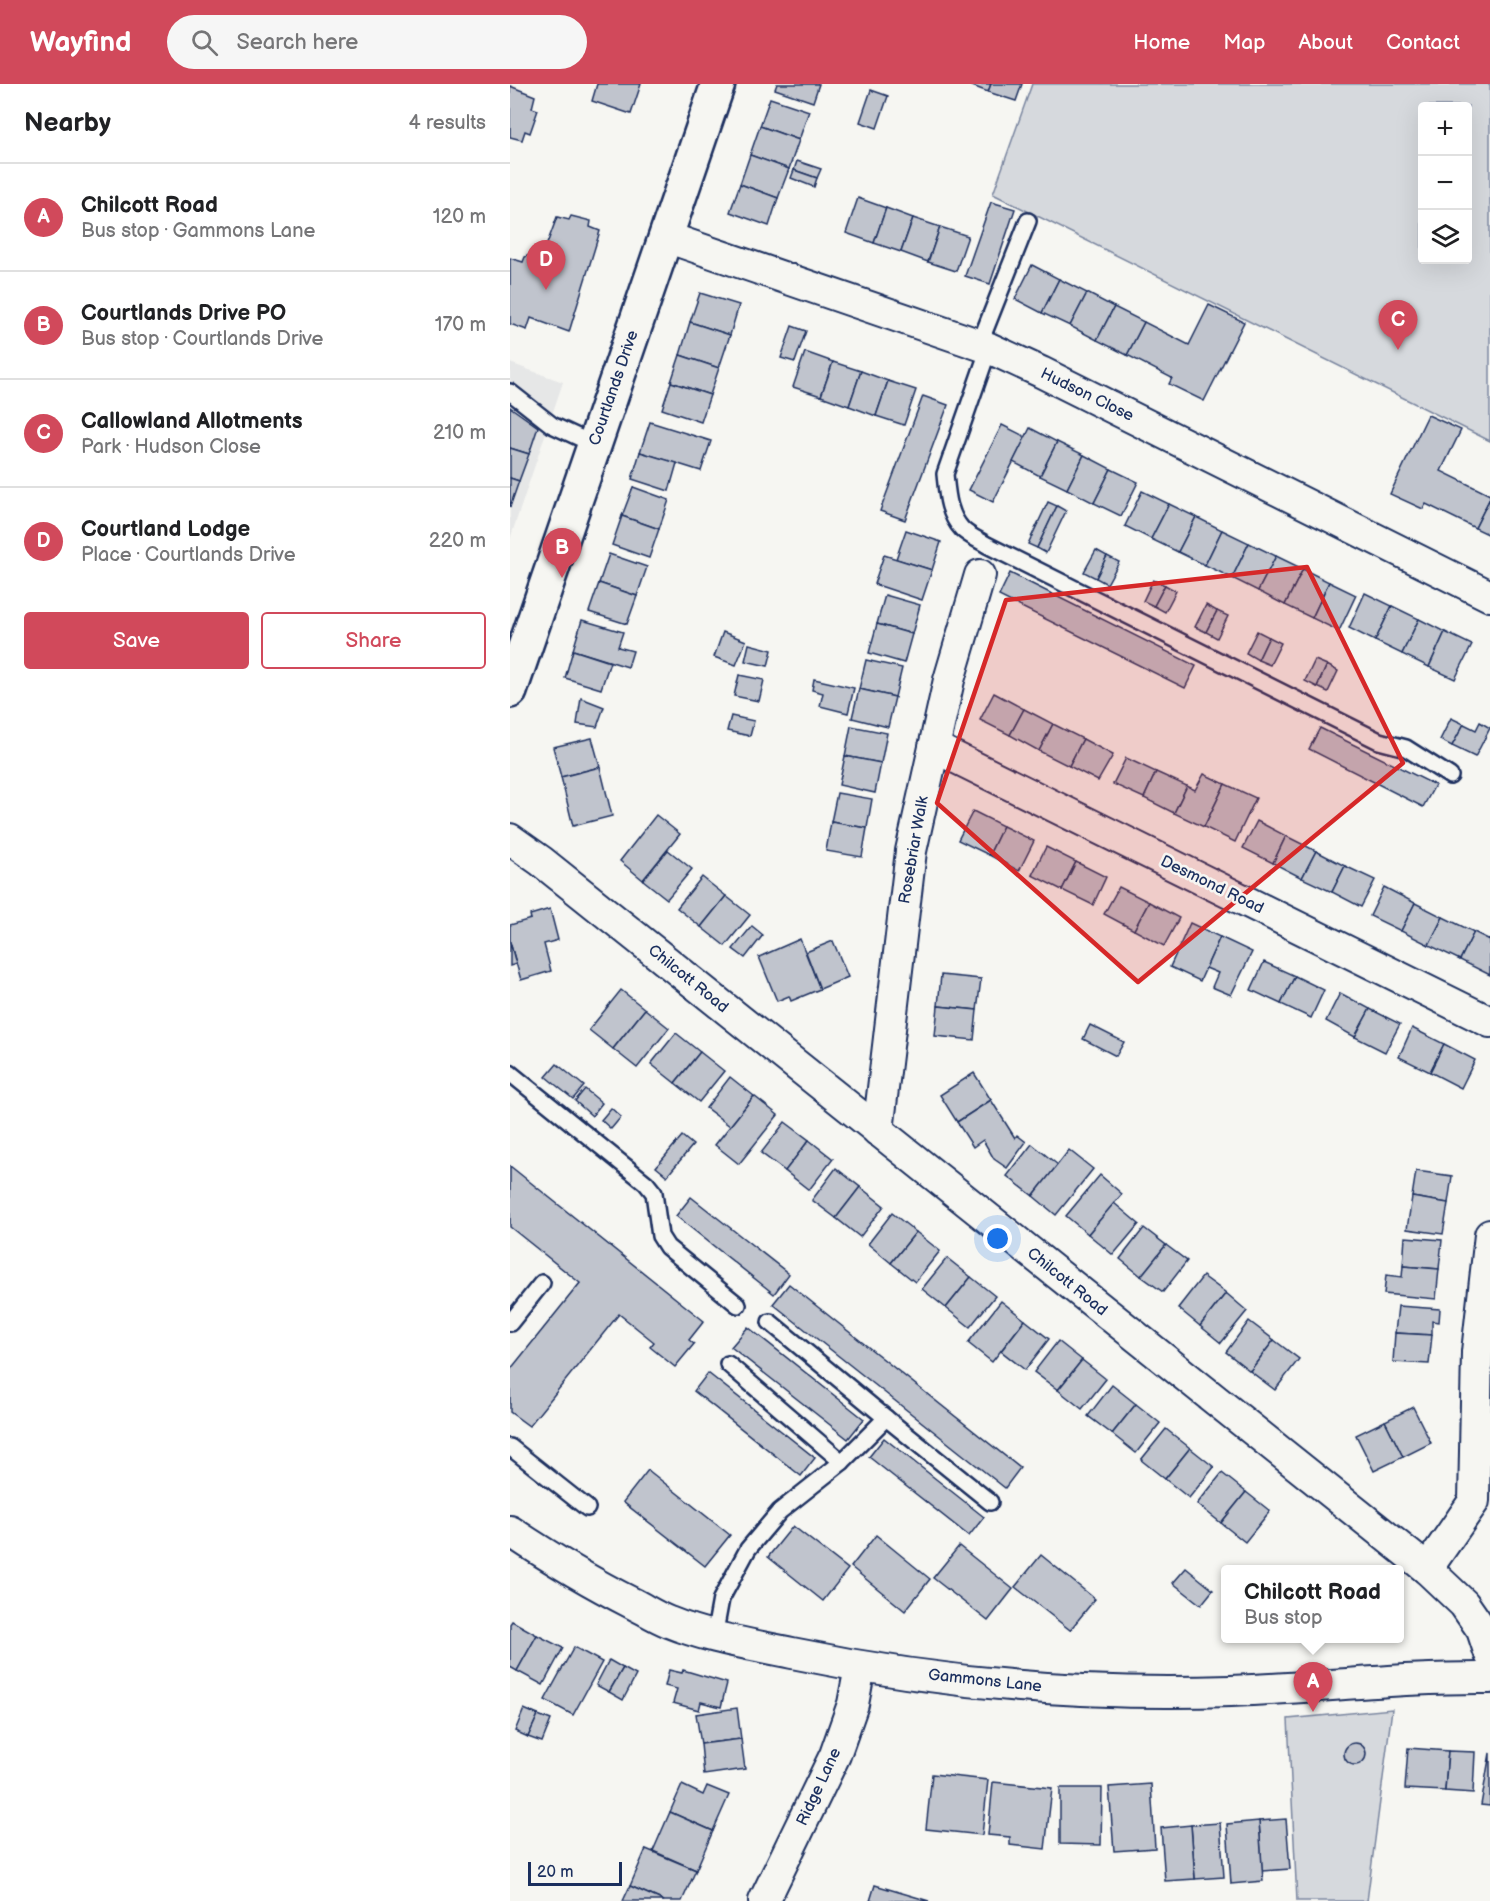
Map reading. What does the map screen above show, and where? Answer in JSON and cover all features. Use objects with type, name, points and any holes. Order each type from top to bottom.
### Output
[{"type":"street","name":"Courtlands Drive","points":[[510,691],[718,84]]},
{"type":"street","name":"Hudson Close","points":[[666,237],[984,346],[1052,377],[1490,596]]},
{"type":"street","name":"Rosebriar Walk","points":[[878,1131],[911,851],[949,680],[980,575]]},
{"type":"street","name":"Desmond Road","points":[[934,747],[1490,1022]]},
{"type":"street","name":"Chilcott Road","points":[[510,839],[550,868],[1427,1569],[1464,1604],[1482,1630],[1490,1654]]},
{"type":"street","points":[[1427,1569],[1474,1501],[1477,1352],[1490,1235]]},
{"type":"street","name":"Gammons Lane","points":[[510,1531],[605,1589],[668,1622],[714,1637],[860,1667],[1018,1686],[1095,1691],[1232,1691],[1438,1678],[1490,1678]]},
{"type":"street","name":"Ridge Lane","points":[[764,1901],[835,1755],[853,1704],[860,1667]]},
{"type":"lane","points":[[1028,221],[984,346],[945,474],[947,496],[952,514],[963,530],[987,545],[1379,741],[1406,748],[1450,776]]},
{"type":"lane","points":[[510,392],[552,425],[595,445]]},
{"type":"lane","points":[[510,1073],[646,1183],[654,1193],[660,1236],[667,1247],[738,1305]]},
{"type":"lane","points":[[510,1323],[542,1283]]},
{"type":"lane","points":[[770,1322],[990,1502]]},
{"type":"lane","points":[[728,1364],[842,1462]]},
{"type":"lane","points":[[714,1637],[721,1599],[748,1549],[780,1511],[842,1462],[886,1418]]},
{"type":"lane","points":[[510,1447],[587,1508]]},
{"type":"highlighted area","points":[[1307,567],[1403,763],[1138,982],[937,803],[1006,600]]},
{"type":"shaded area","points":[[1032,84],[1490,84],[1490,441],[993,194]]},
{"type":"shaded area","points":[[510,363],[563,382],[510,539]]},
{"type":"shaded area","points":[[1392,1709],[1367,1901],[1297,1901],[1288,1719]]},
{"type":"building","points":[[597,84],[641,84],[631,114],[592,101]]},
{"type":"building","points":[[777,84],[819,84],[813,102],[775,89]]},
{"type":"building","points":[[967,84],[991,84],[988,92]]},
{"type":"building","points":[[991,84],[1022,84],[1016,101],[988,92]]},
{"type":"building","points":[[510,86],[535,96],[532,108],[538,110],[530,133],[525,131],[522,140],[510,137]]},
{"type":"building","points":[[871,90],[888,96],[877,128],[860,122]]},
{"type":"building","points":[[770,98],[809,111],[799,140],[760,126]]},
{"type":"building","points":[[760,126],[799,140],[789,169],[750,155]]},
{"type":"building","points":[[750,155],[789,169],[778,198],[740,184]]},
{"type":"building","points":[[797,161],[821,169],[817,178],[794,170]]},
{"type":"building","points":[[794,170],[817,178],[814,187],[791,178]]},
{"type":"building","points":[[740,184],[778,198],[769,226],[730,212]]},
{"type":"building","points":[[858,198],[886,208],[874,243],[846,233]]},
{"type":"building","points":[[991,202],[1015,209],[990,284],[965,276]]},
{"type":"building","points":[[886,208],[913,218],[901,252],[874,243]]},
{"type":"building","points":[[571,216],[591,221],[590,227],[600,231],[569,332],[531,318],[527,330],[510,324],[510,258],[523,262],[525,257],[539,250],[544,252],[557,217],[569,220]]},
{"type":"building","points":[[913,218],[940,227],[928,262],[901,252]]},
{"type":"building","points":[[940,227],[968,236],[956,271],[928,262]]},
{"type":"building","points":[[1032,265],[1059,279],[1042,313],[1015,299]]},
{"type":"building","points":[[1059,279],[1087,293],[1070,326],[1042,313]]},
{"type":"building","points":[[700,293],[739,305],[730,335],[690,322]]},
{"type":"building","points":[[1087,293],[1114,307],[1097,340],[1070,326]]},
{"type":"building","points":[[1209,305],[1244,322],[1204,401],[1169,384],[1172,378],[1127,355],[1144,322],[1189,345]]},
{"type":"building","points":[[1114,307],[1144,322],[1127,355],[1097,340]]},
{"type":"building","points":[[690,322],[730,335],[719,368],[680,355]]},
{"type":"building","points":[[792,326],[806,331],[795,362],[781,358]]},
{"type":"building","points":[[805,352],[833,362],[821,396],[793,387]]},
{"type":"building","points":[[680,355],[719,368],[710,395],[671,382]]},
{"type":"building","points":[[833,362],[861,371],[849,406],[821,396]]},
{"type":"building","points":[[861,371],[888,381],[876,416],[849,406]]},
{"type":"building","points":[[888,381],[916,390],[904,425],[876,416]]},
{"type":"building","points":[[671,382],[710,395],[701,422],[662,409]]},
{"type":"building","points":[[923,396],[948,405],[905,520],[880,511]]},
{"type":"building","points":[[510,407],[538,427],[529,454],[510,448]]},
{"type":"building","points":[[1428,415],[1461,430],[1441,471],[1490,495],[1475,528],[1426,504],[1423,509],[1390,494]]},
{"type":"building","points":[[650,422],[711,441],[701,471],[640,452]]},
{"type":"building","points":[[1002,425],[1026,437],[993,502],[969,490]]},
{"type":"building","points":[[1030,428],[1057,442],[1040,476],[1013,462]]},
{"type":"building","points":[[1057,442],[1084,455],[1067,489],[1040,476]]},
{"type":"building","points":[[510,448],[529,454],[519,481],[510,478]]},
{"type":"building","points":[[640,452],[677,463],[669,491],[632,479]]},
{"type":"building","points":[[1084,455],[1111,469],[1094,503],[1067,489]]},
{"type":"building","points":[[1111,469],[1138,482],[1121,516],[1094,503]]},
{"type":"building","points":[[510,478],[519,481],[510,507]]},
{"type":"building","points":[[633,487],[669,500],[659,529],[622,516]]},
{"type":"building","points":[[1142,491],[1169,504],[1151,539],[1125,526]]},
{"type":"building","points":[[1490,498],[1490,535],[1475,528]]},
{"type":"building","points":[[1048,502],[1057,506],[1037,548],[1028,544]]},
{"type":"building","points":[[1169,504],[1196,517],[1178,552],[1151,539]]},
{"type":"building","points":[[1057,506],[1066,511],[1046,553],[1037,548]]},
{"type":"building","points":[[622,516],[659,529],[649,558],[612,545]]},
{"type":"building","points":[[1196,517],[1222,530],[1205,565],[1178,552]]},
{"type":"building","points":[[906,530],[941,542],[932,570],[896,559]]},
{"type":"building","points":[[1222,530],[1249,543],[1232,578],[1205,565]]},
{"type":"building","points":[[1249,543],[1276,556],[1258,591],[1232,578]]},
{"type":"building","points":[[1096,550],[1107,556],[1096,578],[1084,572]]},
{"type":"building","points":[[609,554],[647,567],[637,596],[599,583]]},
{"type":"building","points":[[884,555],[932,570],[922,600],[874,584]]},
{"type":"building","points":[[1107,556],[1119,562],[1107,584],[1096,578]]},
{"type":"building","points":[[1276,556],[1303,569],[1285,605],[1258,591]]},
{"type":"building","points":[[1303,569],[1329,582],[1312,618],[1285,605]]},
{"type":"building","points":[[1010,573],[1196,666],[1185,688],[999,596]]},
{"type":"building","points":[[1153,580],[1165,585],[1154,606],[1143,601]]},
{"type":"building","points":[[1329,582],[1356,595],[1339,631],[1312,618]]},
{"type":"building","points":[[599,583],[637,596],[627,624],[589,612]]},
{"type":"building","points":[[1165,585],[1176,591],[1165,612],[1154,606]]},
{"type":"building","points":[[1365,593],[1392,606],[1375,641],[1349,628]]},
{"type":"building","points":[[885,595],[920,605],[912,634],[877,624]]},
{"type":"building","points":[[1206,605],[1217,611],[1206,632],[1195,627]]},
{"type":"building","points":[[1392,606],[1419,619],[1402,654],[1375,641]]},
{"type":"building","points":[[1217,611],[1228,616],[1217,638],[1206,632]]},
{"type":"building","points":[[1419,619],[1445,632],[1429,667],[1402,654]]},
{"type":"building","points":[[582,620],[623,632],[618,647],[633,651],[628,667],[573,650]]},
{"type":"building","points":[[877,624],[912,634],[904,663],[869,653]]},
{"type":"building","points":[[1257,631],[1269,637],[1258,660],[1246,653]]},
{"type":"building","points":[[723,632],[746,641],[736,665],[714,657]]},
{"type":"building","points":[[1445,632],[1472,645],[1455,679],[1429,667]]},
{"type":"building","points":[[1269,637],[1281,643],[1270,665],[1258,660]]},
{"type":"building","points":[[749,644],[772,650],[768,666],[745,661]]},
{"type":"building","points":[[573,650],[610,662],[601,689],[565,678]]},
{"type":"building","points":[[866,660],[902,668],[895,697],[859,689]]},
{"type":"building","points":[[1315,660],[1327,665],[1317,687],[1305,681]]},
{"type":"building","points":[[1327,665],[1338,671],[1328,692],[1317,687]]},
{"type":"building","points":[[739,675],[764,680],[759,701],[734,696]]},
{"type":"building","points":[[814,679],[854,688],[848,713],[820,706],[823,693],[812,690]]},
{"type":"building","points":[[859,689],[895,697],[888,727],[852,718]]},
{"type":"building","points":[[994,693],[1024,709],[1010,735],[980,720]]},
{"type":"building","points":[[581,698],[604,707],[597,727],[577,724]]},
{"type":"building","points":[[1024,709],[1053,724],[1039,751],[1010,735]]},
{"type":"building","points":[[731,716],[754,721],[750,736],[727,731]]},
{"type":"building","points":[[1451,718],[1464,724],[1452,746],[1440,740]]},
{"type":"building","points":[[1480,722],[1490,728],[1475,757],[1452,746],[1464,724],[1476,730]]},
{"type":"building","points":[[1053,724],[1083,739],[1069,766],[1039,751]]},
{"type":"building","points":[[851,726],[887,733],[881,763],[845,756]]},
{"type":"building","points":[[1320,728],[1435,785],[1423,807],[1309,749]]},
{"type":"building","points":[[592,738],[600,767],[561,777],[553,747]]},
{"type":"building","points":[[1083,739],[1113,755],[1098,781],[1069,766]]},
{"type":"building","points":[[845,756],[881,763],[875,793],[839,785]]},
{"type":"building","points":[[1126,758],[1156,772],[1144,798],[1113,784]]},
{"type":"building","points":[[600,767],[612,816],[573,826],[561,777]]},
{"type":"building","points":[[1156,772],[1187,786],[1174,813],[1144,798]]},
{"type":"building","points":[[1204,774],[1225,784],[1204,827],[1174,813],[1187,786],[1195,790]]},
{"type":"building","points":[[1225,784],[1256,798],[1235,842],[1204,827]]},
{"type":"building","points":[[837,793],[872,799],[867,828],[831,822]]},
{"type":"building","points":[[973,811],[1003,826],[989,855],[958,840]]},
{"type":"building","points":[[656,815],[680,834],[643,880],[620,861]]},
{"type":"building","points":[[1257,821],[1286,836],[1273,863],[1243,848]]},
{"type":"building","points":[[831,822],[867,828],[862,857],[826,851]]},
{"type":"building","points":[[1003,826],[1034,841],[1019,871],[989,855]]},
{"type":"building","points":[[1286,836],[1316,851],[1302,878],[1273,863]]},
{"type":"building","points":[[1046,847],[1076,862],[1062,890],[1032,875]]},
{"type":"building","points":[[668,850],[692,869],[667,899],[643,880]]},
{"type":"building","points":[[1316,851],[1345,866],[1332,892],[1302,878]]},
{"type":"building","points":[[1076,862],[1106,877],[1093,905],[1062,890]]},
{"type":"building","points":[[1345,866],[1375,880],[1361,907],[1332,892]]},
{"type":"building","points":[[702,877],[726,896],[701,927],[677,908]]},
{"type":"building","points":[[1119,887],[1149,902],[1134,930],[1104,914]]},
{"type":"building","points":[[1384,887],[1415,903],[1401,931],[1370,916]]},
{"type":"building","points":[[726,896],[750,915],[725,946],[701,927]]},
{"type":"building","points":[[1149,902],[1179,918],[1164,946],[1134,930]]},
{"type":"building","points":[[1415,903],[1443,917],[1429,945],[1401,931]]},
{"type":"building","points":[[550,909],[558,940],[544,944],[551,971],[521,980],[510,942],[510,925],[531,919],[530,915]]},
{"type":"building","points":[[1443,917],[1474,932],[1460,960],[1429,945]]},
{"type":"building","points":[[1190,923],[1220,937],[1200,981],[1170,967]]},
{"type":"building","points":[[752,926],[763,935],[745,958],[733,949]]},
{"type":"building","points":[[1474,932],[1490,940],[1490,975],[1460,960]]},
{"type":"building","points":[[1220,937],[1252,952],[1231,995],[1212,987],[1218,973],[1206,968]]},
{"type":"building","points":[[800,939],[820,989],[791,1001],[789,996],[777,1001],[759,957]]},
{"type":"building","points":[[833,941],[848,977],[820,989],[806,952]]},
{"type":"building","points":[[510,942],[516,964],[510,966]]},
{"type":"building","points":[[1264,962],[1295,976],[1281,1004],[1251,990]]},
{"type":"building","points":[[941,975],[981,979],[977,1010],[938,1006]]},
{"type":"building","points":[[1295,976],[1324,990],[1311,1018],[1281,1004]]},
{"type":"building","points":[[621,990],[645,1009],[613,1049],[589,1030]]},
{"type":"building","points":[[1340,993],[1370,1009],[1355,1037],[1326,1021]]},
{"type":"building","points":[[938,1006],[977,1010],[974,1040],[935,1036]]},
{"type":"building","points":[[645,1009],[669,1028],[637,1068],[613,1049]]},
{"type":"building","points":[[1370,1009],[1400,1024],[1385,1052],[1355,1037]]},
{"type":"building","points":[[1090,1025],[1124,1042],[1116,1056],[1083,1039]]},
{"type":"building","points":[[1412,1028],[1444,1044],[1430,1072],[1399,1057]]},
{"type":"building","points":[[676,1033],[700,1052],[675,1083],[651,1064]]},
{"type":"building","points":[[1444,1044],[1475,1060],[1461,1088],[1430,1072]]},
{"type":"building","points":[[700,1052],[724,1071],[699,1102],[675,1083]]},
{"type":"building","points":[[557,1064],[584,1086],[573,1099],[546,1077]]},
{"type":"building","points":[[974,1073],[991,1100],[957,1122],[940,1095]]},
{"type":"building","points":[[730,1077],[754,1096],[730,1126],[706,1108]]},
{"type":"building","points":[[585,1089],[602,1103],[592,1116],[575,1101]]},
{"type":"building","points":[[754,1096],[778,1115],[739,1164],[715,1145]]},
{"type":"building","points":[[991,1100],[1015,1138],[1017,1135],[1026,1142],[1007,1168],[994,1159],[983,1140],[973,1147],[957,1122]]},
{"type":"building","points":[[611,1108],[621,1117],[611,1129],[601,1120]]},
{"type":"building","points":[[785,1122],[809,1140],[785,1171],[761,1153]]},
{"type":"building","points":[[682,1136],[693,1145],[667,1176],[656,1167]]},
{"type":"building","points":[[809,1140],[833,1159],[809,1190],[785,1171]]},
{"type":"building","points":[[1032,1144],[1058,1165],[1033,1196],[1007,1176]]},
{"type":"building","points":[[1069,1150],[1093,1169],[1056,1215],[1033,1196]]},
{"type":"building","points":[[510,1166],[704,1321],[689,1340],[694,1344],[675,1367],[650,1347],[654,1342],[619,1314],[529,1426],[510,1412],[510,1370],[580,1283],[510,1227]]},
{"type":"building","points":[[836,1168],[860,1187],[836,1218],[812,1200]]},
{"type":"building","points":[[1416,1171],[1452,1176],[1448,1203],[1412,1197]]},
{"type":"building","points":[[1100,1175],[1122,1194],[1088,1234],[1066,1216]]},
{"type":"building","points":[[860,1187],[884,1206],[860,1237],[836,1218]]},
{"type":"building","points":[[691,1197],[789,1274],[774,1294],[676,1216]]},
{"type":"building","points":[[1412,1197],[1448,1203],[1443,1234],[1407,1229]]},
{"type":"building","points":[[1114,1203],[1139,1224],[1113,1255],[1088,1234]]},
{"type":"building","points":[[892,1213],[916,1232],[891,1263],[868,1244]]},
{"type":"building","points":[[1144,1228],[1166,1245],[1141,1276],[1120,1259]]},
{"type":"building","points":[[916,1232],[940,1251],[915,1282],[891,1263]]},
{"type":"building","points":[[1405,1237],[1442,1240],[1439,1269],[1403,1266]]},
{"type":"building","points":[[1166,1245],[1187,1261],[1163,1292],[1141,1276]]},
{"type":"building","points":[[947,1258],[971,1277],[946,1308],[922,1289]]},
{"type":"building","points":[[1403,1266],[1439,1269],[1436,1299],[1384,1294],[1386,1275],[1402,1277]]},
{"type":"building","points":[[1203,1276],[1226,1293],[1200,1326],[1178,1308]]},
{"type":"building","points":[[971,1277],[995,1296],[970,1327],[946,1308]]},
{"type":"building","points":[[789,1284],[1020,1468],[1005,1488],[773,1304]]},
{"type":"building","points":[[1226,1293],[1247,1311],[1221,1343],[1200,1326]]},
{"type":"building","points":[[1001,1301],[1025,1320],[992,1362],[968,1343]]},
{"type":"building","points":[[1398,1306],[1440,1309],[1439,1322],[1432,1321],[1432,1335],[1395,1333]]},
{"type":"building","points":[[1025,1320],[1049,1339],[1025,1370],[1001,1351]]},
{"type":"building","points":[[1249,1321],[1274,1340],[1250,1371],[1226,1352]]},
{"type":"building","points":[[748,1327],[864,1419],[848,1439],[731,1347]]},
{"type":"building","points":[[1395,1333],[1432,1335],[1429,1364],[1393,1362]]},
{"type":"building","points":[[1274,1340],[1299,1359],[1275,1390],[1250,1371]]},
{"type":"building","points":[[1058,1341],[1082,1360],[1058,1390],[1034,1372]]},
{"type":"building","points":[[1082,1360],[1106,1379],[1082,1409],[1058,1390]]},
{"type":"building","points":[[708,1373],[815,1458],[801,1476],[694,1391]]},
{"type":"building","points":[[1112,1385],[1136,1404],[1112,1434],[1088,1416]]},
{"type":"building","points":[[1136,1404],[1160,1423],[1136,1453],[1112,1434]]},
{"type":"building","points":[[1413,1407],[1431,1443],[1403,1457],[1385,1421]]},
{"type":"building","points":[[1385,1421],[1403,1457],[1374,1471],[1356,1435]]},
{"type":"building","points":[[1166,1429],[1190,1448],[1165,1479],[1141,1460]]},
{"type":"building","points":[[884,1438],[984,1517],[969,1536],[869,1457]]},
{"type":"building","points":[[1190,1448],[1214,1467],[1189,1498],[1165,1479]]},
{"type":"building","points":[[648,1470],[730,1535],[705,1566],[623,1502]]},
{"type":"building","points":[[1222,1473],[1246,1492],[1221,1523],[1197,1504]]},
{"type":"building","points":[[1246,1492],[1270,1511],[1245,1542],[1221,1523]]},
{"type":"building","points":[[793,1526],[848,1569],[823,1601],[768,1557]]},
{"type":"building","points":[[876,1535],[930,1579],[905,1611],[851,1567]]},
{"type":"building","points":[[959,1546],[1013,1589],[988,1621],[933,1578]]},
{"type":"building","points":[[1041,1555],[1095,1599],[1070,1630],[1015,1587]]},
{"type":"building","points":[[1186,1568],[1213,1590],[1201,1605],[1173,1583]]},
{"type":"building","points":[[512,1621],[537,1635],[517,1671],[510,1667],[510,1624]]},
{"type":"building","points":[[537,1635],[563,1648],[543,1685],[517,1671]]},
{"type":"building","points":[[574,1647],[602,1662],[573,1715],[545,1700]]},
{"type":"building","points":[[609,1660],[623,1668],[609,1692],[596,1685]]},
{"type":"building","points":[[623,1668],[636,1675],[623,1700],[609,1692]]},
{"type":"building","points":[[669,1670],[682,1673],[683,1670],[727,1683],[721,1707],[701,1702],[699,1710],[673,1703],[677,1689],[665,1686]]},
{"type":"building","points":[[737,1708],[741,1739],[701,1744],[696,1714]]},
{"type":"building","points":[[524,1709],[538,1715],[528,1737],[515,1731]]},
{"type":"building","points":[[538,1715],[551,1720],[542,1742],[528,1737]]},
{"type":"building","points":[[741,1739],[745,1769],[704,1775],[701,1744]]},
{"type":"building","points":[[1355,1743],[1363,1746],[1366,1754],[1363,1762],[1355,1765],[1347,1762],[1344,1754],[1347,1746]]},
{"type":"building","points":[[1408,1748],[1448,1751],[1445,1791],[1405,1789]]},
{"type":"building","points":[[1448,1751],[1475,1752],[1473,1793],[1445,1791]]},
{"type":"building","points":[[1490,1753],[1490,1806],[1481,1805]]},
{"type":"building","points":[[932,1774],[988,1780],[982,1835],[926,1829]]},
{"type":"building","points":[[993,1782],[1052,1788],[1045,1849],[1010,1845],[1010,1837],[988,1835]]},
{"type":"building","points":[[1151,1784],[1155,1848],[1114,1851],[1109,1787]]},
{"type":"building","points":[[682,1785],[703,1795],[707,1786],[729,1795],[713,1831],[670,1812]]},
{"type":"building","points":[[1060,1788],[1102,1788],[1101,1845],[1060,1844]]},
{"type":"building","points":[[670,1812],[713,1831],[696,1870],[653,1851]]},
{"type":"building","points":[[1286,1819],[1290,1869],[1262,1871],[1259,1821]]},
{"type":"building","points":[[1259,1821],[1263,1881],[1231,1884],[1227,1824]]},
{"type":"building","points":[[1220,1823],[1224,1877],[1195,1879],[1191,1825]]},
{"type":"building","points":[[1191,1825],[1195,1879],[1165,1881],[1161,1828]]},
{"type":"building","points":[[646,1849],[696,1870],[682,1901],[664,1901],[630,1886]]},
{"type":"building","points":[[875,1885],[929,1901],[870,1901]]},
{"type":"building","points":[[630,1886],[664,1901],[623,1901]]},
{"type":"place","name":"Courtland Lodge","points":[[546,290]]},
{"type":"place","name":"Callowland Allotments","points":[[1398,350]]},
{"type":"place","name":"Courtlands Drive PO","points":[[562,578]]},
{"type":"place","name":"Chilcott Road","points":[[1313,1712]]}]
